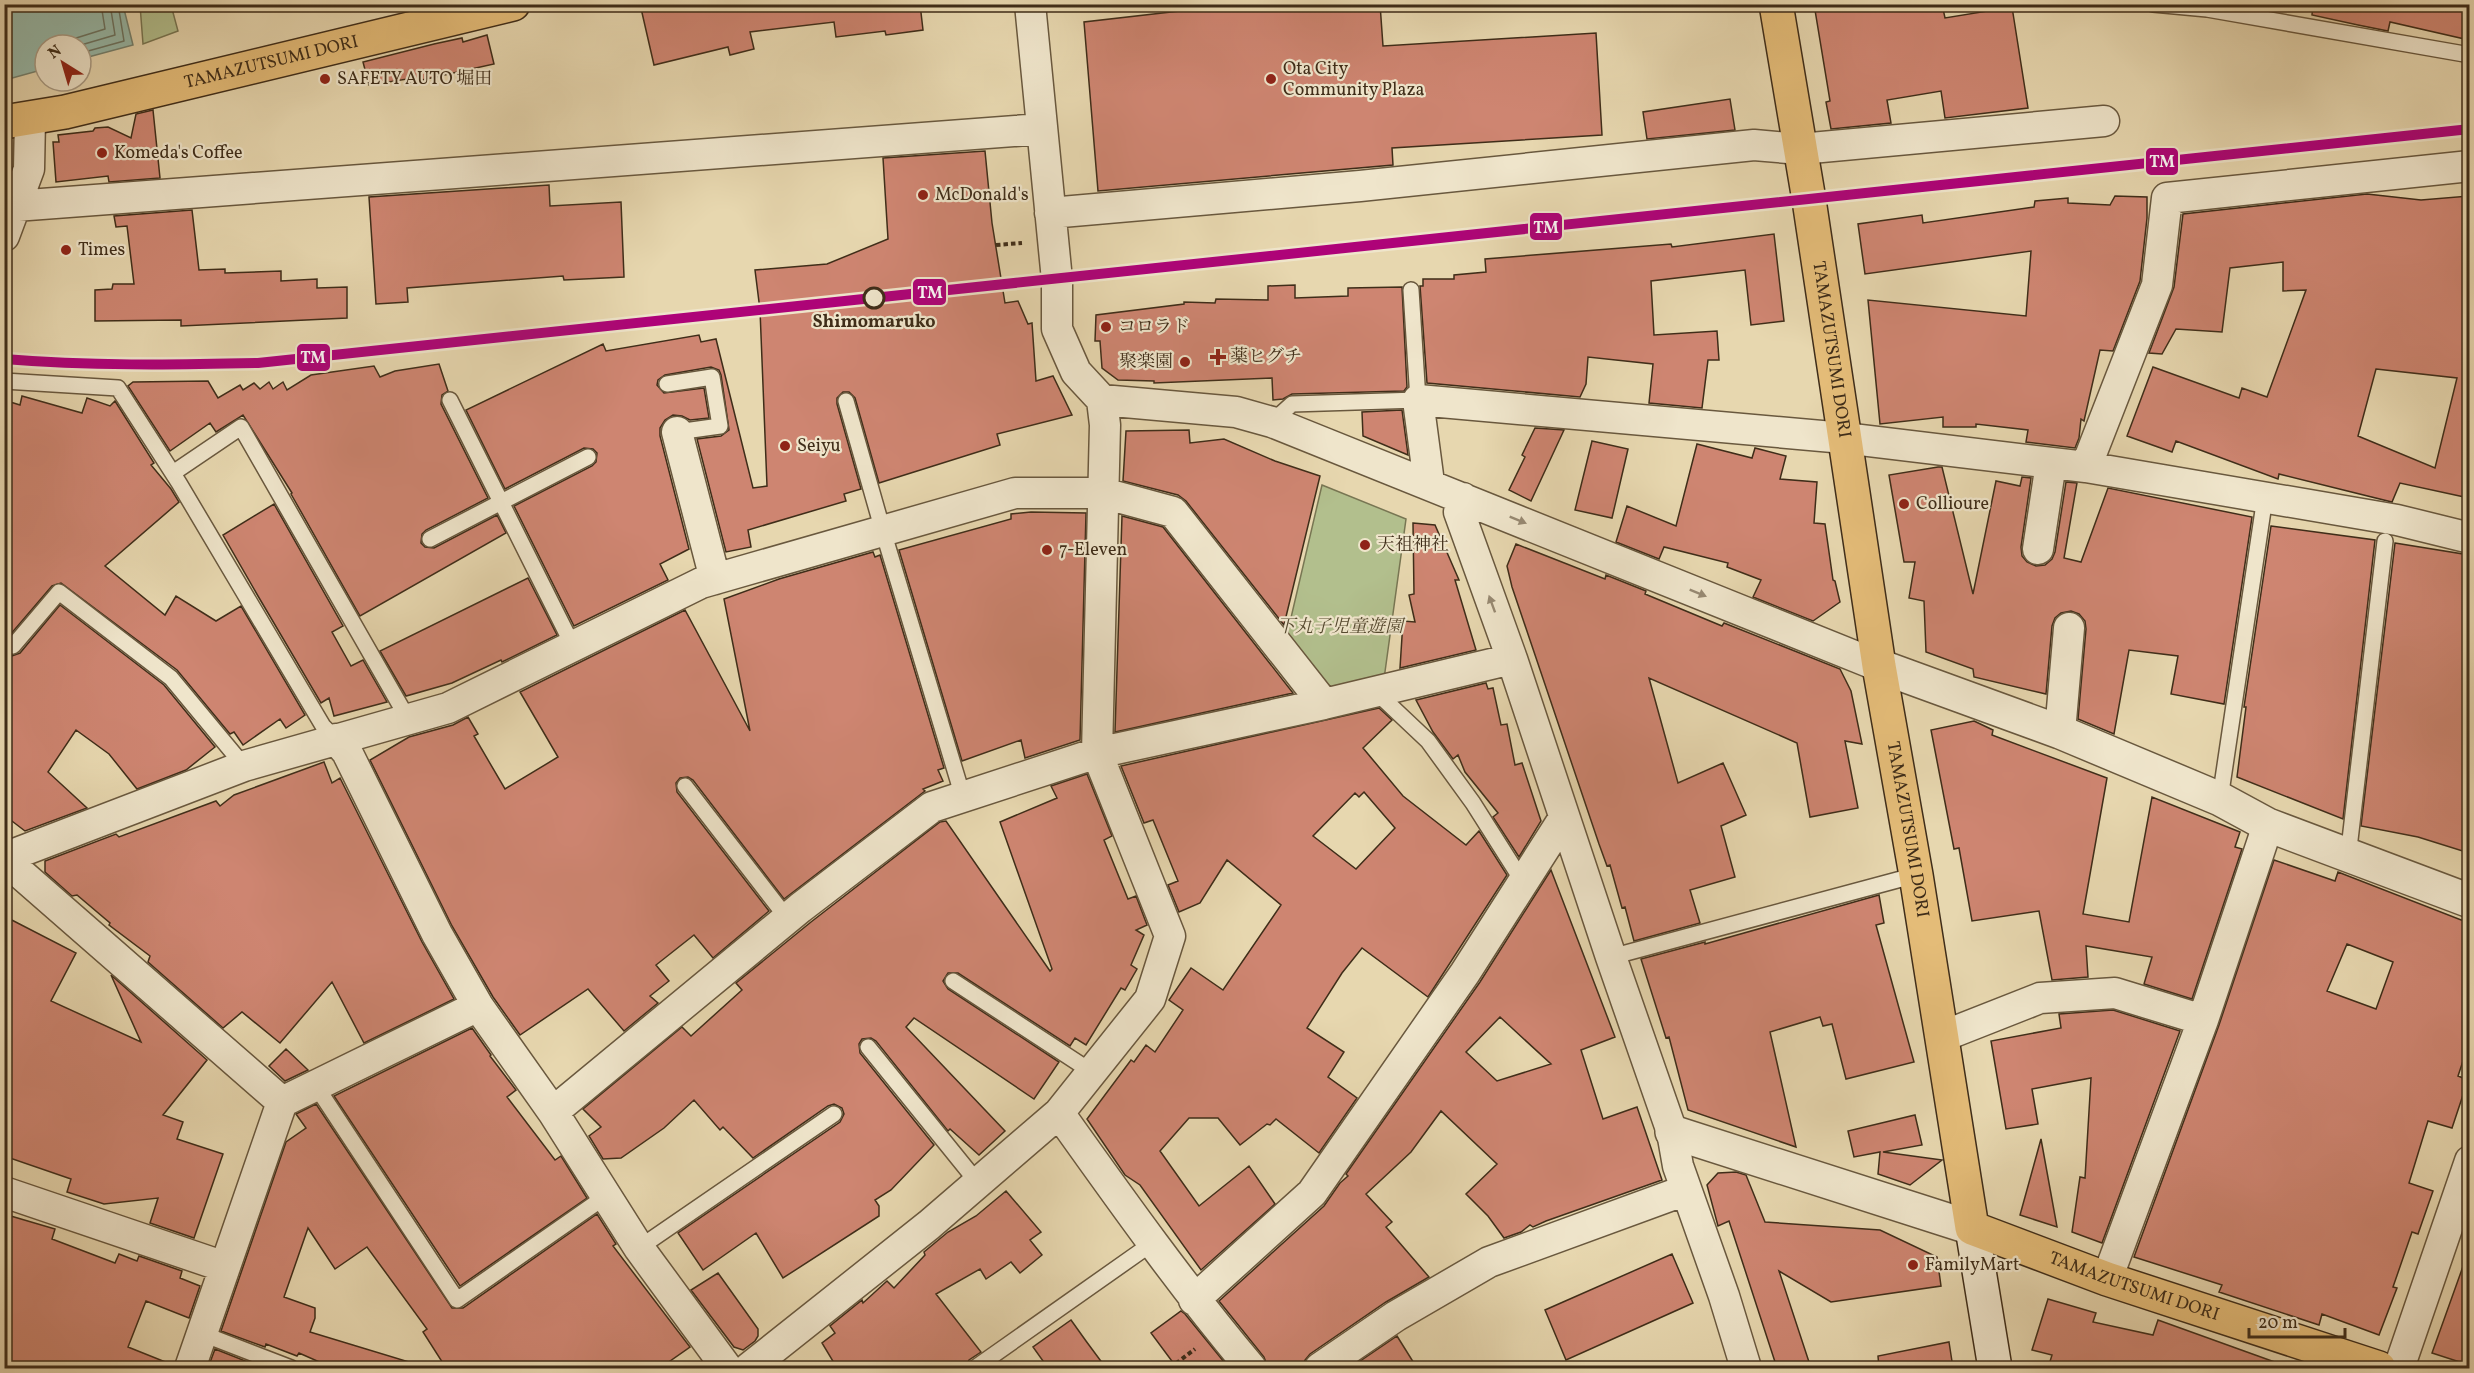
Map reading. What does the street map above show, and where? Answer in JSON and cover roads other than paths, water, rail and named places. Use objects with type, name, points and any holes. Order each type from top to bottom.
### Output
[{"type":"main road","name":"TAMAZUTSUMI DORI","points":[[1776,4],[1879,666],[1916,875],[1972,1228],[2107,1279],[2379,1368]]},
{"type":"main road","name":"TAMAZUTSUMI DORI","points":[[17,120],[509,5]]},
{"type":"street","points":[[749,1368],[929,1225],[1059,1113],[1150,999],[1170,936],[1097,753],[1105,425],[1102,400],[1076,372],[1057,329],[1058,280],[1030,4]]},
{"type":"street","points":[[4,236],[29,169],[17,120]]},
{"type":"street","points":[[1050,213],[1360,186],[1754,145],[1800,149],[2104,121]]},
{"type":"street","points":[[15,206],[1041,129]]},
{"type":"street","points":[[2086,467],[2157,285],[2167,198],[2469,166]]},
{"type":"street","points":[[1102,400],[1236,412],[1272,422],[1429,483],[1879,666],[2060,732],[2220,799],[2268,825],[2469,901]]},
{"type":"street","points":[[1429,483],[1418,400],[1844,438],[2086,467],[2265,497],[2391,530],[2469,538]]},
{"type":"street","points":[[676,432],[715,579]]},
{"type":"street","points":[[2038,549],[2051,463]]},
{"type":"street","points":[[282,1102],[4,859],[244,766],[448,708],[701,583],[1015,493],[1102,492],[1173,512],[1324,704]]},
{"type":"street","points":[[1463,498],[1459,512],[1512,659],[1672,1132],[1678,1166],[1724,1296],[1746,1368]]},
{"type":"street","points":[[2060,732],[2069,628]]},
{"type":"street","points":[[553,1112],[787,918],[932,807],[1097,753],[1324,704],[1512,659]]},
{"type":"street","points":[[336,739],[347,752],[437,934],[478,1006],[553,1112],[639,1248],[727,1368]]},
{"type":"street","points":[[1194,1300],[1312,1193],[1465,973],[1564,818]]},
{"type":"street","points":[[2107,1279],[2204,1020],[2268,825]]},
{"type":"street","points":[[1941,1037],[2040,998],[2115,993],[2204,1020]]},
{"type":"street","points":[[190,1368],[282,1102],[478,1006]]},
{"type":"street","points":[[1059,1113],[1151,1244],[1251,1368]]},
{"type":"street","points":[[1672,1132],[1972,1228],[1995,1368]]},
{"type":"street","points":[[2398,1368],[2469,1161]]},
{"type":"street","points":[[1320,1368],[1396,1316],[1489,1262],[1686,1190]]},
{"type":"street","points":[[4,1192],[225,1267]]},
{"type":"lane","points":[[2152,4],[2207,9],[2469,55]]},
{"type":"lane","points":[[1272,422],[1292,404],[1418,400],[1411,290]]},
{"type":"lane","points":[[667,384],[712,377],[720,426],[676,432]]},
{"type":"lane","points":[[4,381],[118,388],[173,473],[322,726],[336,739]]},
{"type":"lane","points":[[450,400],[573,646]]},
{"type":"lane","points":[[846,401],[963,797]]},
{"type":"lane","points":[[173,473],[241,427],[408,719]]},
{"type":"lane","points":[[430,539],[588,457]]},
{"type":"lane","points":[[2220,799],[2265,497]]},
{"type":"lane","points":[[2349,856],[2391,530]]},
{"type":"lane","points":[[13,646],[59,592],[171,678],[244,766]]},
{"type":"lane","points":[[1375,691],[1428,741],[1473,803],[1523,882]]},
{"type":"lane","points":[[685,786],[787,918]]},
{"type":"lane","points":[[1611,957],[1916,875]]},
{"type":"lane","points":[[952,981],[1092,1072]]},
{"type":"lane","points":[[868,1047],[978,1183]]},
{"type":"lane","points":[[316,1086],[457,1299],[606,1196]]},
{"type":"lane","points":[[639,1248],[834,1114]]},
{"type":"lane","points":[[975,1368],[1151,1244]]},
{"type":"lane","points":[[203,1334],[291,1368]]},
{"type":"water","points":[[5,4],[123,5],[133,45],[93,56],[93,33],[33,33],[33,72],[5,80]]},
{"type":"place","name":"SAFETY AUTO 堀田","points":[[325,79]]},
{"type":"place","name":"Ota City Community Plaza","points":[[1271,79]]},
{"type":"place","name":"Komeda's Coffee","points":[[102,153]]},
{"type":"place","name":"McDonald's","points":[[923,195]]},
{"type":"place","name":"Times","points":[[66,250]]},
{"type":"place","name":"Shimomaruko","points":[[874,298]]},
{"type":"place","name":"コロラド","points":[[1106,327]]},
{"type":"place","name":"薬ヒグチ","points":[[1218,357]]},
{"type":"place","name":"聚楽園","points":[[1185,362]]},
{"type":"place","name":"Seiyu","points":[[785,446]]},
{"type":"place","name":"Collioure","points":[[1904,504]]},
{"type":"place","name":"天祖神社","points":[[1365,545]]},
{"type":"place","name":"7-Eleven","points":[[1047,550]]},
{"type":"place","name":"FamilyMart","points":[[1913,1265]]},
{"type":"park label","name":"下丸子児童遊園","points":[[1340,627]]}]
